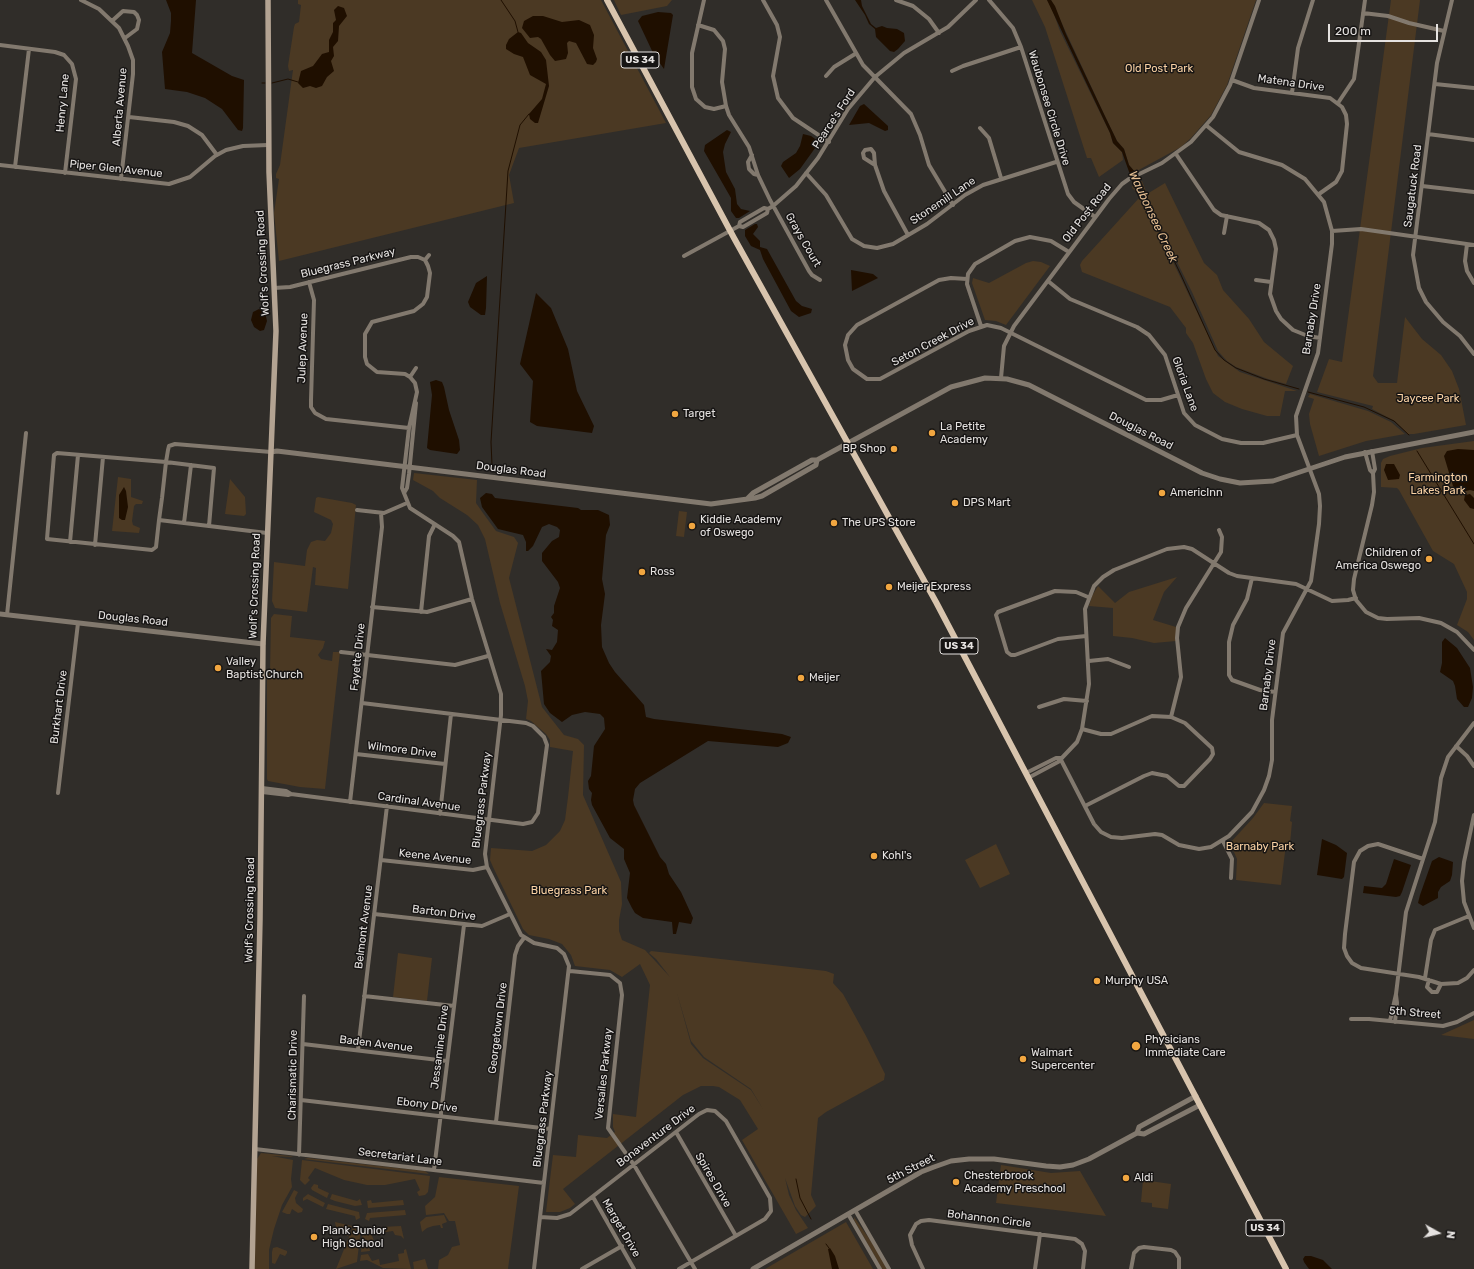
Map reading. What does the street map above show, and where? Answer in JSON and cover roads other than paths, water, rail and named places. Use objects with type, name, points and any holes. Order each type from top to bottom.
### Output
[{"type":"main road","name":"Wolf's Crossing Road","points":[[252,1269],[262,790],[263,644],[276,347],[270,226],[268,145],[268,0]]},
{"type":"main road","name":"US 34","points":[[607,0],[731,231],[941,611],[1286,1269]]},
{"type":"street","name":"Alberta Avenue","points":[[81,0],[98,9],[112,21],[125,38],[132,60],[134,74],[121,179]]},
{"type":"street","points":[[704,0],[691,60],[693,94],[704,107],[714,109],[726,106]]},
{"type":"street","points":[[763,0],[776,25],[780,37],[773,76],[778,98],[793,118],[829,142]]},
{"type":"street","points":[[826,0],[855,54],[911,114],[920,135],[929,165],[954,205]]},
{"type":"street","points":[[896,0],[913,6],[929,19],[939,33]]},
{"type":"street","name":"Pearce's Ford","points":[[684,256],[731,231],[739,226],[740,222],[764,208],[768,209],[773,206],[796,186],[829,142],[848,109],[875,77],[904,54],[939,33],[957,20],[976,0]]},
{"type":"street","name":"Waubonsee Circle Drive","points":[[989,0],[1012,28],[1021,47],[1056,162],[1070,198],[1095,217]]},
{"type":"street","name":"Old Post Road","points":[[1001,378],[1002,359],[1010,333],[1116,189],[1129,179],[1176,154],[1207,126],[1221,105],[1232,80],[1259,0]]},
{"type":"street","points":[[1292,93],[1297,55],[1313,0]]},
{"type":"street","points":[[1319,194],[1336,182],[1342,171],[1347,120],[1344,110],[1338,103],[1354,80],[1365,0]]},
{"type":"street","name":"Saugatuck Road","points":[[1452,0],[1444,31],[1434,84],[1413,255],[1419,289],[1434,313],[1460,336],[1474,354]]},
{"type":"street","points":[[112,21],[123,11],[134,12],[137,15],[137,29],[125,38]]},
{"type":"street","points":[[1363,13],[1388,16],[1444,31]]},
{"type":"street","points":[[698,25],[714,30],[723,41],[722,82],[726,106],[729,115],[745,138],[758,175]]},
{"type":"street","name":"Henry Lane","points":[[0,45],[56,52],[70,59],[75,70],[76,80],[64,173]]},
{"type":"street","points":[[952,71],[1021,47]]},
{"type":"street","points":[[15,167],[29,49]]},
{"type":"street","points":[[826,76],[834,68],[855,54]]},
{"type":"street","name":"Matena Drive","points":[[1232,80],[1254,88],[1326,97],[1338,103]]},
{"type":"street","points":[[1434,84],[1474,88]]},
{"type":"street","points":[[129,117],[174,122],[188,126],[202,135],[217,155]]},
{"type":"street","name":"Barnaby Drive","points":[[1060,758],[1094,824],[1101,832],[1111,837],[1131,838],[1155,834],[1168,838],[1179,845],[1199,850],[1211,848],[1223,841],[1252,812],[1264,790],[1271,767],[1271,724],[1283,633],[1307,588],[1312,574],[1320,506],[1319,494],[1297,435],[1296,416],[1302,394],[1318,353],[1332,244],[1332,231],[1326,206],[1319,194],[1309,182],[1296,172],[1280,165],[1243,154],[1231,147],[1207,126]]},
{"type":"street","points":[[980,128],[989,138],[1001,178]]},
{"type":"street","points":[[1428,134],[1474,140]]},
{"type":"street","name":"Piper Glen Avenue","points":[[0,165],[163,184],[177,182],[193,175],[217,155],[236,147],[268,145]]},
{"type":"street","points":[[1176,154],[1208,204],[1217,213],[1259,223],[1266,227],[1272,235],[1276,249],[1270,282],[1273,305],[1281,319],[1299,333],[1320,338]]},
{"type":"street","points":[[752,155],[748,162],[749,169],[754,174],[758,175]]},
{"type":"street","name":"Stonemill Lane","points":[[806,173],[826,195],[849,235],[857,242],[869,247],[882,248],[908,235],[941,215],[973,189],[1001,178],[1056,162]]},
{"type":"street","points":[[875,165],[884,191],[908,235]]},
{"type":"street","name":"Grays Court","points":[[758,175],[773,206],[809,271],[820,280]]},
{"type":"street","points":[[1422,186],[1474,192]]},
{"type":"street","points":[[1224,233],[1227,216]]},
{"type":"street","points":[[1332,231],[1361,229],[1474,245]]},
{"type":"street","points":[[981,326],[977,310],[967,288],[968,274],[975,264],[1022,239],[1042,238],[1055,243],[1069,252]]},
{"type":"street","points":[[1467,244],[1467,271],[1474,283]]},
{"type":"street","points":[[407,467],[416,386],[410,377],[401,373],[377,372],[367,367],[365,357],[366,334],[368,324],[378,319],[414,310],[423,304],[427,297],[430,273],[424,260],[429,254]]},
{"type":"street","name":"Bluegrass Parkway","points":[[274,288],[309,282],[406,258],[418,257],[424,260]]},
{"type":"street","name":"Seton Creek Drive","points":[[967,279],[951,278],[939,280],[856,325],[848,335],[845,351],[848,360],[858,373],[867,379],[880,379],[981,326],[995,326],[1146,400],[1161,400],[1178,395]]},
{"type":"street","points":[[1256,280],[1270,282]]},
{"type":"street","name":"Gloria Lane","points":[[1048,281],[1070,298],[1137,327],[1149,335],[1165,355],[1184,413],[1191,422],[1226,440],[1252,444],[1297,435]]},
{"type":"street","name":"Julep Avenue","points":[[309,282],[314,300],[311,400],[311,407],[314,414],[326,418],[409,428]]},
{"type":"street","points":[[410,377],[416,368]]},
{"type":"street","name":"Douglas Road","points":[[271,452],[277,451],[704,503],[723,503],[748,498],[753,493],[812,460],[817,460],[951,387],[979,379],[1001,378],[1021,382],[1035,388],[1202,473],[1220,479],[1240,483],[1264,483],[1365,452],[1474,432]]},
{"type":"street","points":[[357,510],[381,513],[407,503],[404,493],[407,488],[409,428],[415,400]]},
{"type":"street","points":[[7,615],[26,433]]},
{"type":"street","points":[[209,526],[215,470],[213,467],[166,462],[57,453],[54,456],[46,538],[48,540],[154,550],[156,546],[166,462],[168,448],[173,445],[271,452]]},
{"type":"street","points":[[1372,451],[1375,469],[1373,473],[1372,505],[1354,579],[1353,590],[1356,598],[1366,612],[1378,618],[1419,618],[1441,623],[1457,632],[1474,650]]},
{"type":"street","points":[[1365,452],[1370,470],[1373,473]]},
{"type":"street","points":[[70,542],[78,455]]},
{"type":"street","points":[[95,545],[103,457]]},
{"type":"street","points":[[184,523],[191,465]]},
{"type":"street","name":"Bluegrass Parkway","points":[[407,503],[414,512],[435,524],[459,542],[472,599],[488,656],[501,694],[500,720],[485,854],[487,867],[510,914],[524,938]]},
{"type":"street","name":"Fayette Drive","points":[[350,802],[382,527],[381,513]]},
{"type":"street","points":[[159,520],[267,533]]},
{"type":"street","points":[[421,612],[429,536],[435,524]]},
{"type":"street","points":[[1171,717],[1181,677],[1177,638],[1178,627],[1186,608],[1214,563],[1223,545],[1219,530]]},
{"type":"street","points":[[1027,776],[1056,758],[1060,758],[1077,742],[1082,729],[1090,675],[1085,609],[1088,597],[1100,579],[1114,570],[1176,547],[1188,548],[1233,575],[1296,584],[1332,601],[1356,598]]},
{"type":"street","points":[[1252,578],[1247,599],[1233,625],[1229,641],[1229,675],[1232,680],[1260,690],[1275,692]]},
{"type":"street","points":[[1086,636],[1058,639],[1015,655],[1011,655],[1007,652],[996,615],[998,612],[1055,591],[1076,592],[1088,597]]},
{"type":"street","points":[[372,607],[430,612],[472,599]]},
{"type":"street","name":"Douglas Road","points":[[0,614],[263,644]]},
{"type":"street","name":"Burkhart Drive","points":[[58,793],[78,623]]},
{"type":"street","points":[[341,652],[455,665],[488,656]]},
{"type":"street","points":[[1089,661],[1108,659],[1129,667]]},
{"type":"street","points":[[1039,707],[1064,699],[1087,701]]},
{"type":"street","name":"Cardinal Avenue","points":[[262,790],[286,791],[291,794],[523,824],[532,822],[535,818],[540,809],[546,752],[544,737],[533,726],[526,723],[362,704]]},
{"type":"street","points":[[440,814],[451,714]]},
{"type":"street","points":[[1082,729],[1101,734],[1111,734],[1152,716],[1171,717],[1184,722],[1212,748],[1213,754],[1184,786],[1179,786],[1167,776],[1152,774],[1144,776],[1085,806]]},
{"type":"street","points":[[1392,1022],[1408,903],[1435,822],[1442,772],[1448,757],[1474,723]]},
{"type":"street","points":[[1456,746],[1467,756],[1474,766]]},
{"type":"street","name":"Wilmore Drive","points":[[356,754],[445,764]]},
{"type":"street","name":"Belmont Avenue","points":[[358,1050],[387,806]]},
{"type":"street","points":[[1474,815],[1462,876],[1464,902],[1474,928]]},
{"type":"street","points":[[1223,841],[1232,859],[1231,878]]},
{"type":"street","points":[[1423,859],[1378,844],[1362,849],[1354,862],[1344,942],[1347,956],[1352,963],[1361,968],[1427,979],[1441,984],[1458,983],[1474,970]]},
{"type":"street","name":"Keene Avenue","points":[[381,860],[473,870],[487,867]]},
{"type":"street","name":"Barton Drive","points":[[374,914],[464,925],[485,926],[510,914]]},
{"type":"street","points":[[1441,984],[1437,992],[1432,992],[1427,987],[1431,940],[1435,930],[1469,916]]},
{"type":"street","name":"Jessamine Drive","points":[[434,1170],[464,925]]},
{"type":"street","points":[[524,938],[534,943],[557,948],[566,957],[570,971]]},
{"type":"street","name":"Georgetown Drive","points":[[496,1122],[515,955],[524,938]]},
{"type":"street","name":"Bluegrass Parkway","points":[[534,1269],[570,971]]},
{"type":"street","name":"Versailes Parkway","points":[[570,971],[610,975],[618,979],[622,988],[608,1128],[634,1165],[695,1269]]},
{"type":"street","name":"Charismatic Drive","points":[[299,1155],[304,996]]},
{"type":"street","points":[[364,996],[454,1006]]},
{"type":"street","name":"5th Street","points":[[1351,1020],[1369,1019],[1443,1026],[1457,1022],[1474,1012]]},
{"type":"street","name":"Baden Avenue","points":[[303,1044],[447,1061]]},
{"type":"street","name":"5th Street","points":[[1137,1133],[1139,1126],[1196,1096]]},
{"type":"street","name":"Ebony Drive","points":[[301,1100],[550,1128]]},
{"type":"street","name":"5th Street","points":[[753,1269],[921,1172],[951,1161],[994,1159],[1060,1167],[1073,1165],[1089,1159],[1137,1133],[1144,1134],[1200,1105]]},
{"type":"street","name":"Bonaventure Drive","points":[[540,1217],[563,1217],[570,1214],[703,1111],[711,1110],[719,1113],[726,1121],[771,1202],[771,1211],[769,1216],[680,1269]]},
{"type":"street","name":"Spires Drive","points":[[676,1132],[736,1236]]},
{"type":"street","name":"Secretariat Lane","points":[[255,1149],[544,1183]]},
{"type":"street","name":"Marget Drive","points":[[593,1197],[634,1269]]},
{"type":"street","points":[[855,1210],[889,1269]]},
{"type":"street","points":[[848,1214],[880,1269]]},
{"type":"street","name":"Bohannon Circle","points":[[923,1269],[910,1238],[912,1228],[921,1221],[930,1220],[1070,1238],[1079,1241],[1085,1251],[1084,1269]]},
{"type":"street","points":[[1035,1269],[1040,1234]]},
{"type":"street","points":[[582,1269],[622,1246]]},
{"type":"street","points":[[1131,1269],[1134,1253],[1139,1248],[1144,1247],[1171,1250],[1175,1252],[1179,1258],[1178,1269]]},
{"type":"waterway","points":[[501,0],[515,21],[518,32]]},
{"type":"waterway","points":[[272,83],[288,79],[298,82]]},
{"type":"waterway","points":[[492,465],[491,442],[508,171],[520,125],[529,114]]},
{"type":"waterway","name":"Waubonsee Creek","points":[[1138,186],[1215,350],[1224,360],[1236,368],[1264,379],[1299,389]]},
{"type":"waterway","name":"Waubonsee Creek","points":[[1308,392],[1364,407],[1394,421],[1409,435]]},
{"type":"waterway","name":"Waubonsee Creek","points":[[1417,451],[1474,544]]},
{"type":"waterway","points":[[796,1179],[800,1198],[811,1219]]},
{"type":"waterway","points":[[826,1244],[829,1248]]},
{"type":"place","name":"Target","points":[[675,414]]},
{"type":"place","name":"La Petite Academy","points":[[932,433]]},
{"type":"place","name":"BP Shop","points":[[894,449]]},
{"type":"place","name":"AmericInn","points":[[1162,493]]},
{"type":"place","name":"DPS Mart","points":[[955,503]]},
{"type":"place","name":"The UPS Store","points":[[834,523]]},
{"type":"place","name":"Kiddie Academy of Oswego","points":[[692,526]]},
{"type":"place","name":"Children of America Oswego","points":[[1429,559]]},
{"type":"place","name":"Ross","points":[[642,572]]},
{"type":"place","name":"Meijer Express","points":[[889,587]]},
{"type":"place","name":"Valley Baptist Church","points":[[218,668]]},
{"type":"place","name":"Meijer","points":[[801,678]]},
{"type":"place","name":"Kohl's","points":[[874,856]]},
{"type":"place","name":"Murphy USA","points":[[1097,981]]},
{"type":"place","name":"Physicians Immediate Care","points":[[1136,1046]]},
{"type":"place","name":"Walmart Supercenter","points":[[1023,1059]]},
{"type":"place","name":"Aldi","points":[[1126,1178]]},
{"type":"place","name":"Chesterbrook Academy Preschool","points":[[956,1182]]},
{"type":"place","name":"Plank Junior High School","points":[[314,1237]]},
{"type":"park label","name":"Old Post Park","points":[[1159,69]]},
{"type":"park label","name":"Jaycee Park","points":[[1428,399]]},
{"type":"park label","name":"Farmington Lakes Park","points":[[1438,484]]},
{"type":"park label","name":"Barnaby Park","points":[[1260,847]]},
{"type":"park label","name":"Bluegrass Park","points":[[569,891]]}]
